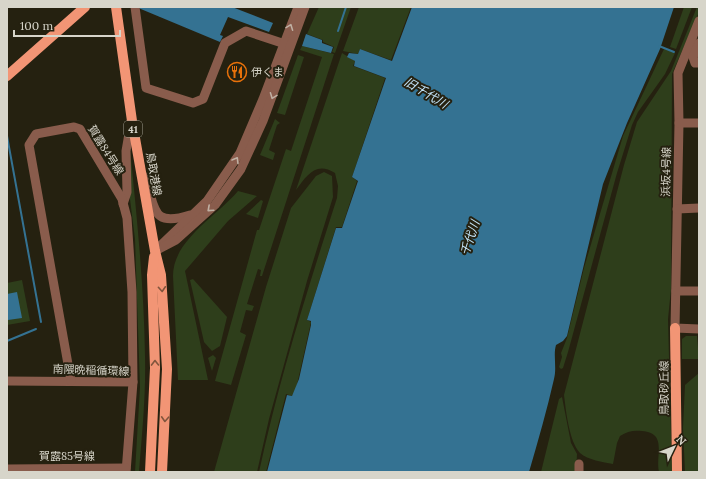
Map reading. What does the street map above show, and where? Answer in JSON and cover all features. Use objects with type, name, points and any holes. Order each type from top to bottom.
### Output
[{"type":"main road","points":[[7,76],[85,7]]},
{"type":"main road","name":"鳥取港線","points":[[116,7],[132,121],[142,172],[154,251],[162,275],[168,369],[162,472]]},
{"type":"main road","name":"鳥取港線","points":[[150,472],[155,368],[152,275],[154,251]]},
{"type":"main road","name":"鳥取砂丘線","points":[[675,328],[677,472]]},
{"type":"street","points":[[135,7],[146,88],[193,103],[203,99],[225,43],[246,31],[288,45]]},
{"type":"street","points":[[154,251],[176,240],[215,205],[247,157],[263,121],[288,45],[298,7]]},
{"type":"street","points":[[154,251],[211,196],[240,153],[305,7]]},
{"type":"street","name":"浜坂4号線","points":[[675,328],[679,123],[678,73],[699,21]]},
{"type":"street","points":[[699,43],[693,57],[695,62],[699,63]]},
{"type":"street","points":[[123,204],[127,192],[126,151],[132,121]]},
{"type":"street","points":[[679,123],[699,123]]},
{"type":"street","name":"賀露84号線","points":[[71,381],[29,145],[36,134],[74,127],[80,129],[122,198],[127,218],[132,292],[133,382]]},
{"type":"street","points":[[142,172],[149,185],[154,209],[160,218],[167,220],[194,214]]},
{"type":"street","points":[[677,209],[699,208]]},
{"type":"street","points":[[676,291],[699,291]]},
{"type":"street","points":[[675,328],[699,329]]},
{"type":"street","name":"南隈晩稲循環線","points":[[7,381],[133,382],[126,470]]},
{"type":"street","name":"賀露85号線","points":[[7,469],[126,470]]},
{"type":"green space","points":[[319,7],[351,7],[335,53],[332,52],[334,47],[323,42],[323,40],[307,34]]},
{"type":"green space","points":[[359,7],[411,7],[391,60],[360,49],[358,54],[343,51]]},
{"type":"green space","points":[[684,7],[692,7],[676,49],[670,47]]},
{"type":"green space","points":[[697,7],[699,7],[699,12],[672,74],[671,289],[668,319],[672,472],[659,472],[658,441],[655,436],[642,431],[633,431],[620,436],[617,443],[613,464],[591,459],[580,453],[576,448],[571,434],[564,395],[624,165],[637,122],[671,71]]},
{"type":"green space","points":[[302,46],[334,54],[262,276],[260,276],[261,270],[258,269],[247,304],[254,306],[252,311],[246,310],[240,332],[246,335],[231,385],[215,381],[257,230],[259,230],[286,149],[291,151],[322,57],[300,50]]},
{"type":"green space","points":[[664,49],[675,53],[665,74],[638,112],[632,125],[617,173],[568,352],[563,368],[561,369],[559,367],[562,357],[561,353],[567,338],[584,268],[623,136]]},
{"type":"green space","points":[[342,53],[355,61],[353,66],[385,78],[352,177],[357,181],[342,227],[336,227],[307,320],[311,322],[296,389],[292,396],[286,394],[266,472],[259,472],[285,368],[337,198],[338,186],[335,173],[322,168],[312,171],[296,190]]},
{"type":"green space","points":[[298,55],[304,57],[285,115],[277,113]]},
{"type":"green space","points":[[275,119],[280,123],[277,125],[269,150],[275,153],[273,160],[260,155]]},
{"type":"green space","points":[[130,149],[140,252],[144,330],[144,414],[139,472],[135,472],[140,387],[135,239],[130,199]]},
{"type":"green space","points":[[324,172],[332,176],[333,197],[307,281],[269,419],[257,472],[214,472],[266,287],[291,208],[316,176]]},
{"type":"green space","points":[[238,191],[257,196],[228,221],[185,271],[208,380],[178,380],[173,276],[175,263],[180,251],[188,240]]},
{"type":"green space","points":[[261,200],[263,201],[258,218],[246,214]]},
{"type":"green space","points":[[193,279],[227,317],[220,346],[212,351],[204,342],[190,280]]},
{"type":"green space","points":[[22,280],[30,321],[7,325],[7,283]]},
{"type":"green space","points":[[686,336],[697,336],[699,359],[682,359],[682,339]]},
{"type":"green space","points":[[213,355],[216,358],[212,371],[208,358]]},
{"type":"green space","points":[[699,373],[699,472],[685,472],[683,428],[685,385]]},
{"type":"green space","points":[[562,397],[571,443],[577,454],[576,472],[541,472],[559,399]]},
{"type":"water","points":[[136,7],[232,7],[273,23],[269,32],[228,17],[220,35],[223,36],[220,42]]},
{"type":"water","points":[[412,7],[674,7],[660,49],[627,123],[603,184],[567,336],[563,341],[556,345],[554,379],[529,472],[267,472],[287,395],[292,396],[299,379],[311,325],[311,321],[307,320],[336,228],[342,228],[358,181],[352,177],[386,78],[354,66],[355,61],[347,57],[349,53],[358,54],[360,49],[392,61]]},
{"type":"water","points":[[306,34],[322,40],[322,43],[333,47],[331,53],[302,46]]},
{"type":"water","points":[[17,292],[22,318],[8,320],[7,294]]},
{"type":"waterway","points":[[338,31],[346,7]]},
{"type":"waterway","points":[[659,46],[674,52]]},
{"type":"waterway","points":[[7,136],[41,322]]},
{"type":"waterway","points":[[7,341],[36,329]]},
{"type":"place","name":"伊くま","points":[[237,72]]},
{"type":"water label","name":"旧千代川","points":[[426,93]]},
{"type":"water label","name":"千代川","points":[[470,238]]}]
